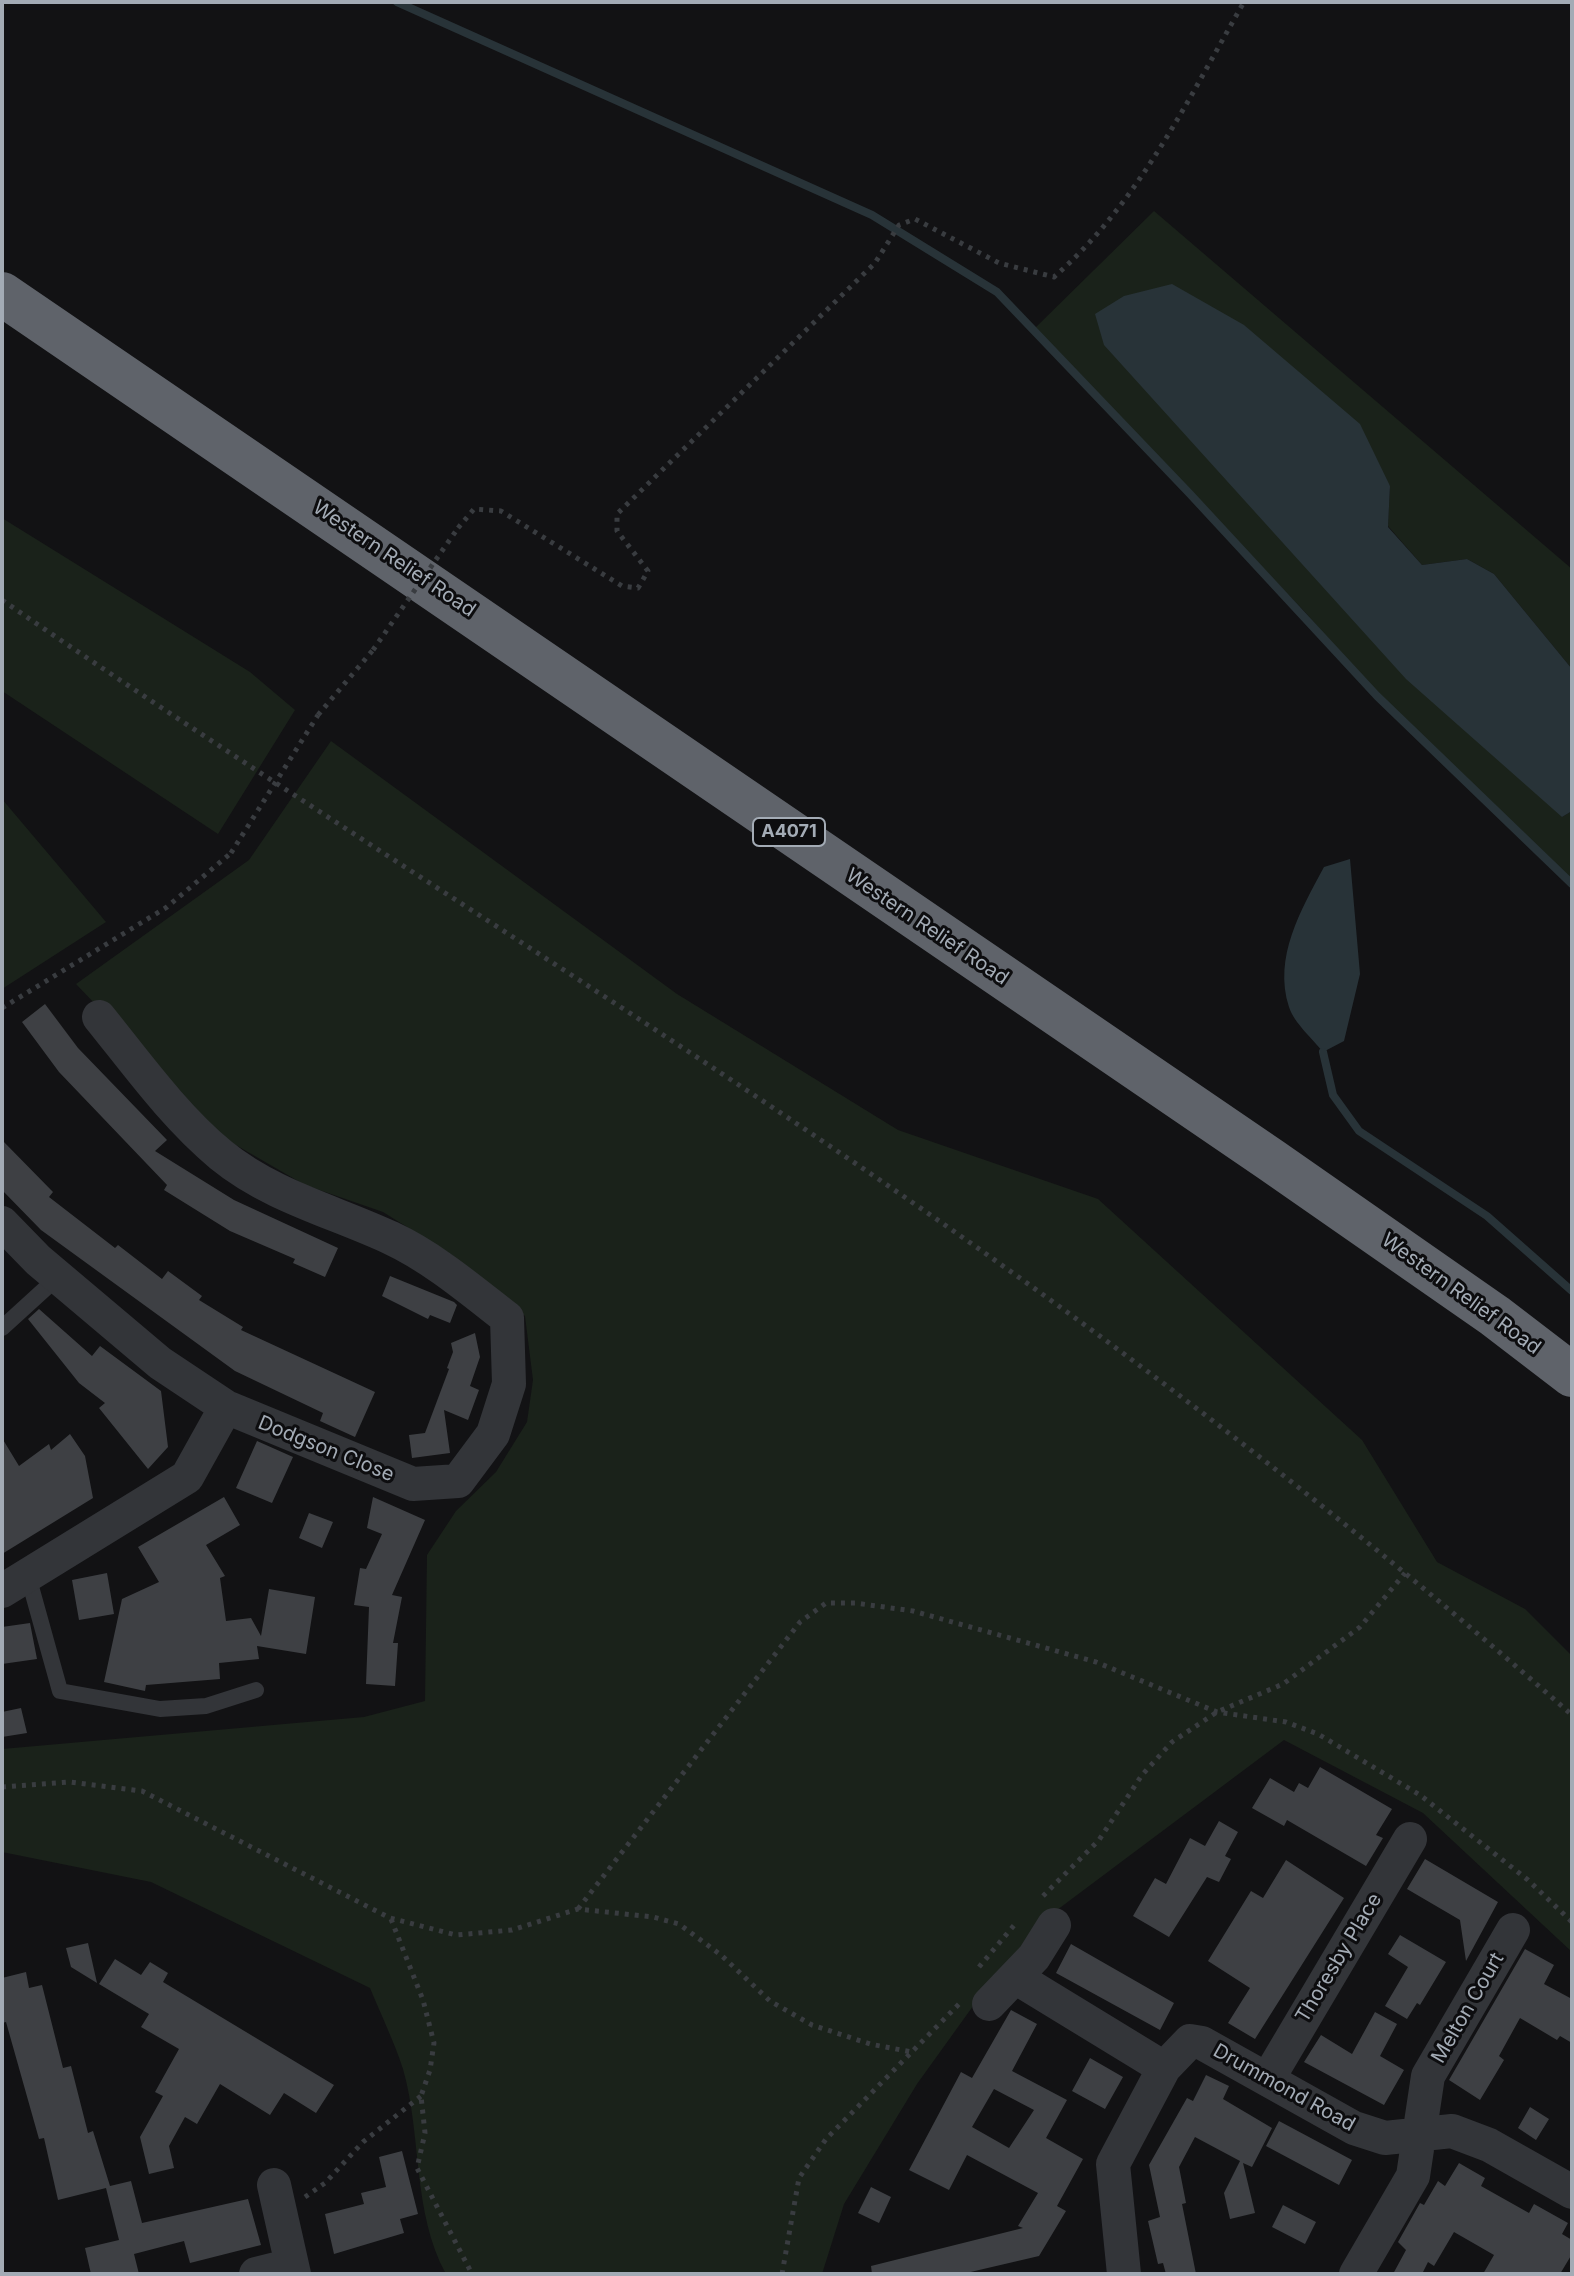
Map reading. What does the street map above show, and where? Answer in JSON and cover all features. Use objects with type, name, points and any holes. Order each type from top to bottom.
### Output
[{"type":"highway","name":"Western Relief Road","points":[[2,294],[1259,1151],[1495,1316],[1572,1375]]},
{"type":"street","name":"Dodgson Close","points":[[2,1223],[58,1277],[160,1363],[226,1407],[413,1484],[458,1481],[493,1434],[509,1384],[507,1318],[393,1238],[301,1204],[221,1155],[157,1088],[99,1017]]},
{"type":"street","points":[[15,1584],[187,1477],[226,1407]]},
{"type":"street","name":"Thoresby Place","points":[[1269,2077],[1410,1839]]},
{"type":"street","points":[[975,1993],[1015,1977],[1039,1913]]},
{"type":"street","name":"Melton Court","points":[[1356,2274],[1413,2176],[1428,2076],[1513,1930]]},
{"type":"street","points":[[1015,1977],[1164,2068]]},
{"type":"street","name":"Drummond Road","points":[[1124,2274],[1113,2164],[1164,2068],[1190,2041],[1202,2043],[1269,2077],[1354,2128],[1385,2138],[1452,2131],[1489,2145],[1572,2192]]},
{"type":"street","points":[[256,2274],[293,2270],[276,2196]]},
{"type":"lane","points":[[2,1328],[58,1277]]},
{"type":"lane","points":[[15,1584],[60,1691],[160,1709],[206,1706],[256,1690]]},
{"type":"path","points":[[2,1008],[167,907],[231,853],[318,715],[373,650],[474,509],[501,511],[622,586],[638,588],[648,571],[617,531],[617,514],[864,273],[899,225],[915,219],[999,263],[1054,277],[1082,253],[1142,180],[1244,2]]},
{"type":"path","points":[[2,600],[844,1156],[1165,1385],[1405,1573],[1572,1715]]},
{"type":"path","points":[[782,2274],[799,2178],[826,2139],[975,1993],[983,1961],[1039,1913],[1099,1840],[1142,1775],[1172,1742],[1217,1712],[1283,1684],[1360,1627],[1405,1573]]},
{"type":"path","points":[[578,1909],[800,1622],[826,1603],[855,1603],[913,1611],[1044,1646],[1096,1662],[1217,1712],[1286,1722],[1318,1734],[1403,1784],[1480,1840],[1572,1922]]},
{"type":"path","points":[[2,1787],[69,1782],[142,1791],[390,1918],[456,1935],[512,1930],[578,1909],[653,1917],[679,1924],[721,1955],[770,2001],[812,2025],[870,2044],[912,2052]]},
{"type":"path","points":[[390,1918],[423,2000],[434,2043],[430,2070],[421,2096],[425,2133],[417,2168],[472,2274]]},
{"type":"path","points":[[276,2196],[300,2200],[325,2183],[363,2142],[421,2096]]},
{"type":"shaded area","points":[[1154,211],[1572,569],[1572,669],[1494,574],[1467,559],[1422,565],[1388,526],[1390,486],[1244,325],[1562,817],[1572,811],[1572,884],[1377,696],[1305,612],[1033,330]]},
{"type":"shaded area","points":[[1172,284],[1244,325],[1360,424],[1390,486],[1388,527],[1422,565],[1467,559],[1494,574],[1572,669],[1572,811],[1562,817],[1406,679],[1104,345],[1095,314],[1124,296]]},
{"type":"shaded area","points":[[2,518],[250,672],[295,710],[218,834],[2,691]]},
{"type":"shaded area","points":[[331,741],[677,994],[898,1130],[1098,1199],[1362,1440],[1437,1562],[1525,1609],[1572,1656],[1572,1952],[1423,1813],[1284,1740],[1045,1919],[981,1995],[917,2084],[844,2204],[822,2274],[446,2274],[435,2250],[422,2199],[413,2120],[403,2069],[370,1988],[151,1882],[2,1852],[2,1749],[364,1717],[425,1701],[427,1555],[456,1511],[496,1472],[527,1422],[533,1380],[525,1316],[452,1255],[383,1212],[305,1185],[222,1137],[76,984],[249,860]]},
{"type":"shaded area","points":[[2,799],[106,922],[2,989]]},
{"type":"shaded area","points":[[1350,859],[1360,974],[1344,1041],[1323,1052],[1291,1013],[1284,970],[1292,934],[1324,867]]},
{"type":"building","points":[[45,1004],[78,1048],[167,1140],[155,1151],[234,1200],[338,1248],[325,1277],[293,1263],[295,1259],[230,1231],[164,1190],[167,1185],[59,1072],[22,1022]]},
{"type":"building","points":[[2,1140],[53,1192],[49,1197],[115,1248],[118,1245],[162,1279],[168,1271],[202,1296],[199,1300],[243,1327],[241,1330],[375,1392],[355,1437],[320,1421],[323,1413],[235,1371],[41,1230],[2,1190]]},
{"type":"building","points":[[390,1276],[454,1302],[457,1305],[450,1323],[430,1315],[428,1319],[382,1296]]},
{"type":"building","points":[[39,1309],[92,1356],[100,1346],[161,1391],[168,1447],[148,1469],[99,1408],[105,1403],[79,1383],[28,1319]]},
{"type":"building","points":[[475,1333],[480,1357],[470,1386],[479,1390],[468,1420],[444,1410],[450,1453],[412,1458],[409,1435],[425,1433],[449,1369],[453,1352],[451,1343]]},
{"type":"building","points":[[70,1434],[85,1456],[93,1498],[2,1554],[2,1438],[19,1466],[49,1444],[51,1450]]},
{"type":"building","points":[[257,1441],[293,1457],[272,1503],[236,1488]]},
{"type":"building","points":[[224,1497],[240,1525],[206,1545],[225,1576],[220,1578],[226,1621],[251,1618],[261,1636],[269,1589],[315,1597],[306,1654],[257,1646],[259,1659],[219,1663],[220,1679],[146,1685],[145,1691],[104,1682],[122,1599],[159,1582],[138,1547]]},
{"type":"building","points":[[373,1497],[425,1520],[392,1595],[402,1597],[393,1643],[398,1643],[395,1686],[366,1684],[369,1607],[354,1605],[360,1568],[366,1569],[382,1534],[367,1528]]},
{"type":"building","points":[[309,1513],[333,1522],[322,1548],[299,1538]]},
{"type":"building","points":[[107,1573],[114,1614],[79,1620],[72,1580]]},
{"type":"building","points":[[30,1623],[37,1659],[2,1664],[2,1627]]},
{"type":"building","points":[[21,1708],[27,1733],[2,1737],[2,1712]]},
{"type":"building","points":[[1320,1767],[1392,1809],[1376,1835],[1383,1838],[1366,1866],[1287,1820],[1284,1826],[1252,1808],[1270,1778],[1294,1792],[1299,1783],[1308,1788]]},
{"type":"building","points":[[1219,1821],[1238,1832],[1225,1856],[1231,1859],[1219,1882],[1207,1877],[1169,1937],[1133,1916],[1155,1878],[1166,1884],[1190,1838],[1205,1846]]},
{"type":"building","points":[[1425,1859],[1498,1902],[1466,1961],[1460,1920],[1407,1889]]},
{"type":"building","points":[[1286,1860],[1344,1898],[1255,2039],[1228,2023],[1250,1988],[1208,1961],[1251,1891],[1263,1898]]},
{"type":"building","points":[[1400,1935],[1446,1962],[1420,2005],[1417,2003],[1407,2019],[1385,2006],[1408,1967],[1388,1954]]},
{"type":"building","points":[[88,1943],[97,1983],[71,1967],[66,1948]]},
{"type":"building","points":[[1071,1944],[1174,2003],[1160,2030],[1056,1973]]},
{"type":"building","points":[[1525,1949],[1554,1965],[1544,1984],[1572,1999],[1572,2043],[1560,2036],[1557,2040],[1520,2018],[1499,2056],[1504,2060],[1480,2100],[1449,2080]]},
{"type":"building","points":[[115,1959],[141,1975],[150,1962],[168,1973],[163,1982],[334,2085],[316,2113],[284,2093],[270,2115],[220,2084],[197,2124],[185,2117],[169,2146],[174,2168],[149,2174],[140,2137],[163,2096],[155,2092],[179,2049],[141,2027],[149,2014],[99,1984]]},
{"type":"building","points":[[26,1972],[29,1988],[42,1985],[63,2068],[71,2066],[88,2133],[93,2131],[110,2186],[131,2181],[142,2223],[248,2199],[261,2245],[190,2263],[184,2241],[134,2254],[139,2274],[91,2274],[85,2248],[119,2240],[106,2188],[58,2200],[44,2138],[39,2139],[6,2022],[2,2023],[2,1978]]},
{"type":"building","points":[[1011,2010],[1037,2024],[1012,2071],[1067,2100],[1046,2138],[1083,2159],[1057,2206],[1066,2211],[1039,2256],[962,2274],[872,2274],[871,2266],[1023,2228],[1018,2226],[1038,2193],[967,2155],[949,2190],[909,2170],[961,2072],[972,2078]],"holes":[[[994,2089],[1034,2110],[1009,2148],[972,2127]]]},
{"type":"building","points":[[1375,2012],[1397,2024],[1380,2056],[1404,2070],[1384,2105],[1304,2062],[1321,2035],[1352,2054]]},
{"type":"building","points":[[1090,2058],[1123,2077],[1105,2109],[1072,2091]]},
{"type":"building","points":[[1206,2075],[1229,2086],[1223,2099],[1272,2128],[1252,2167],[1243,2163],[1255,2213],[1230,2219],[1224,2193],[1240,2161],[1195,2137],[1179,2167],[1186,2203],[1182,2204],[1196,2274],[1166,2274],[1163,2263],[1158,2264],[1148,2221],[1160,2217],[1149,2165],[1187,2098],[1193,2101]]},
{"type":"building","points":[[1530,2107],[1549,2119],[1536,2140],[1518,2128]]},
{"type":"building","points":[[1279,2121],[1352,2160],[1339,2185],[1266,2146]]},
{"type":"building","points":[[402,2151],[418,2214],[400,2219],[404,2233],[334,2254],[325,2214],[364,2204],[361,2193],[386,2187],[379,2157]]},
{"type":"building","points":[[1459,2163],[1485,2178],[1481,2186],[1529,2213],[1534,2204],[1568,2223],[1562,2234],[1572,2240],[1572,2254],[1560,2274],[1483,2274],[1494,2255],[1454,2232],[1434,2266],[1428,2262],[1422,2274],[1393,2274],[1406,2250],[1398,2242],[1420,2203],[1424,2205],[1438,2181],[1445,2186]]},
{"type":"building","points":[[871,2187],[891,2197],[879,2223],[858,2213]]},
{"type":"building","points":[[1283,2205],[1316,2222],[1305,2244],[1272,2227]]},
{"type":"waterway","points":[[397,2],[872,215],[997,292],[1377,696],[1572,884]]},
{"type":"waterway","points":[[1323,1052],[1333,1095],[1359,1131],[1487,1216],[1572,1291]]}]
